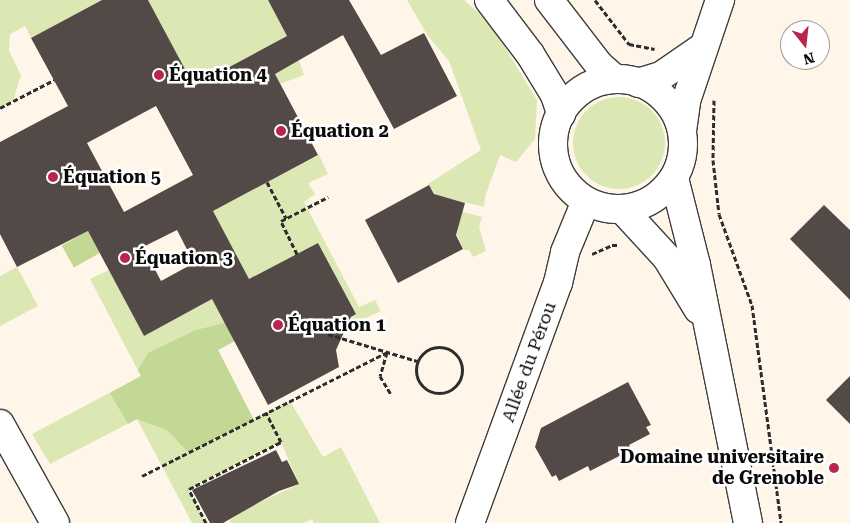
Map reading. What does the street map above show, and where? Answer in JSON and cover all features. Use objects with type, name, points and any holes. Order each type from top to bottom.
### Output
[{"type":"street","points":[[489,0],[530,54],[555,95],[561,114]]},
{"type":"street","points":[[549,0],[599,65],[667,101],[682,131]]},
{"type":"street","points":[[703,48],[661,76],[583,89],[561,114],[553,138],[556,162],[567,184],[586,201],[622,209],[652,200],[674,178],[682,155],[682,131],[686,101],[720,0]]},
{"type":"street","points":[[674,178],[748,523]]},
{"type":"street","name":"Allée du Pérou","points":[[470,523],[558,283],[565,252],[586,201]]},
{"type":"street","points":[[622,209],[667,258],[706,321]]},
{"type":"street","points":[[0,424],[55,523]]},
{"type":"path","points":[[595,0],[629,44],[663,51]]},
{"type":"path","points":[[0,108],[54,80]]},
{"type":"path","points":[[712,96],[716,105],[713,160],[719,214],[752,305],[781,523]]},
{"type":"path","points":[[267,182],[286,218]]},
{"type":"path","points":[[297,254],[281,220],[328,197]]},
{"type":"path","points":[[328,334],[417,361]]},
{"type":"path","points":[[435,347],[451,350],[461,362],[460,378],[451,390],[430,391],[419,382],[417,361],[421,354],[435,347]]},
{"type":"path","points":[[387,352],[380,376],[391,394]]},
{"type":"path","points":[[142,476],[387,352]]},
{"type":"path","points":[[206,523],[189,489],[281,442],[266,413]]},
{"type":"green space","points":[[0,0],[102,0],[31,38],[25,26],[10,34],[9,51],[21,75],[13,101],[0,108]]},
{"type":"green space","points":[[148,0],[268,0],[297,54],[304,75],[280,84],[262,50],[193,86]]},
{"type":"green space","points":[[407,0],[464,0],[490,23],[537,100],[535,139],[516,162],[500,155],[485,197],[484,207],[451,199],[449,208],[482,217],[479,227],[486,251],[473,257],[469,250],[464,250],[444,206],[428,184],[481,150],[449,61],[428,36]]},
{"type":"green space","points":[[619,97],[637,101],[651,111],[661,125],[665,143],[661,161],[651,175],[637,185],[619,189],[601,185],[587,175],[577,161],[573,143],[577,125],[587,111],[601,101]]},
{"type":"green space","points":[[319,155],[328,174],[308,183],[315,194],[304,202],[359,307],[375,300],[381,311],[346,327],[356,313],[318,243],[249,279],[213,211]]},
{"type":"green space","points":[[88,231],[100,253],[74,267],[62,246]]},
{"type":"green space","points":[[17,267],[38,306],[0,326],[0,276]]},
{"type":"green space","points":[[109,270],[144,336],[212,299],[235,341],[218,350],[253,419],[290,401],[323,457],[341,447],[380,523],[314,523],[312,519],[304,523],[231,523],[230,520],[242,511],[299,484],[281,442],[189,489],[206,523],[192,523],[137,419],[50,464],[32,434],[141,376],[90,279]]},
{"type":"green space","points":[[225,323],[235,341],[218,350],[254,420],[188,452],[167,430],[137,419],[128,424],[110,393],[141,376],[138,370],[148,353],[196,330]]},
{"type":"building","points":[[102,0],[148,0],[194,86],[287,36],[268,0],[349,0],[381,55],[424,33],[457,96],[394,129],[343,35],[275,74],[318,155],[213,211],[249,279],[318,243],[356,314],[351,317],[336,350],[339,367],[268,405],[212,299],[144,336],[88,231],[17,267],[0,234],[0,142],[68,106],[31,38]],"holes":[[[156,106],[193,175],[124,212],[87,143]],[[177,230],[194,263],[161,281],[143,247]]]},
{"type":"building","points":[[429,185],[434,194],[465,203],[456,235],[463,249],[398,283],[365,220]]},
{"type":"building","points":[[824,205],[850,230],[850,300],[790,239]]},
{"type":"building","points":[[850,376],[850,424],[826,400]]},
{"type":"building","points":[[628,382],[651,425],[646,427],[650,434],[629,445],[631,450],[590,471],[588,466],[559,481],[556,475],[552,477],[535,447],[541,428]]},
{"type":"building","points":[[276,450],[282,462],[287,460],[299,484],[279,491],[223,523],[210,523],[192,490]]},
{"type":"place","name":"Équation 4","points":[[159,75]]},
{"type":"place","name":"Équation 2","points":[[281,131]]},
{"type":"place","name":"Équation 5","points":[[53,177]]},
{"type":"place","name":"Équation 3","points":[[125,258]]},
{"type":"place","name":"Équation 1","points":[[278,325]]},
{"type":"place","name":"Domaine universitaire de Grenoble","points":[[834,468]]}]
